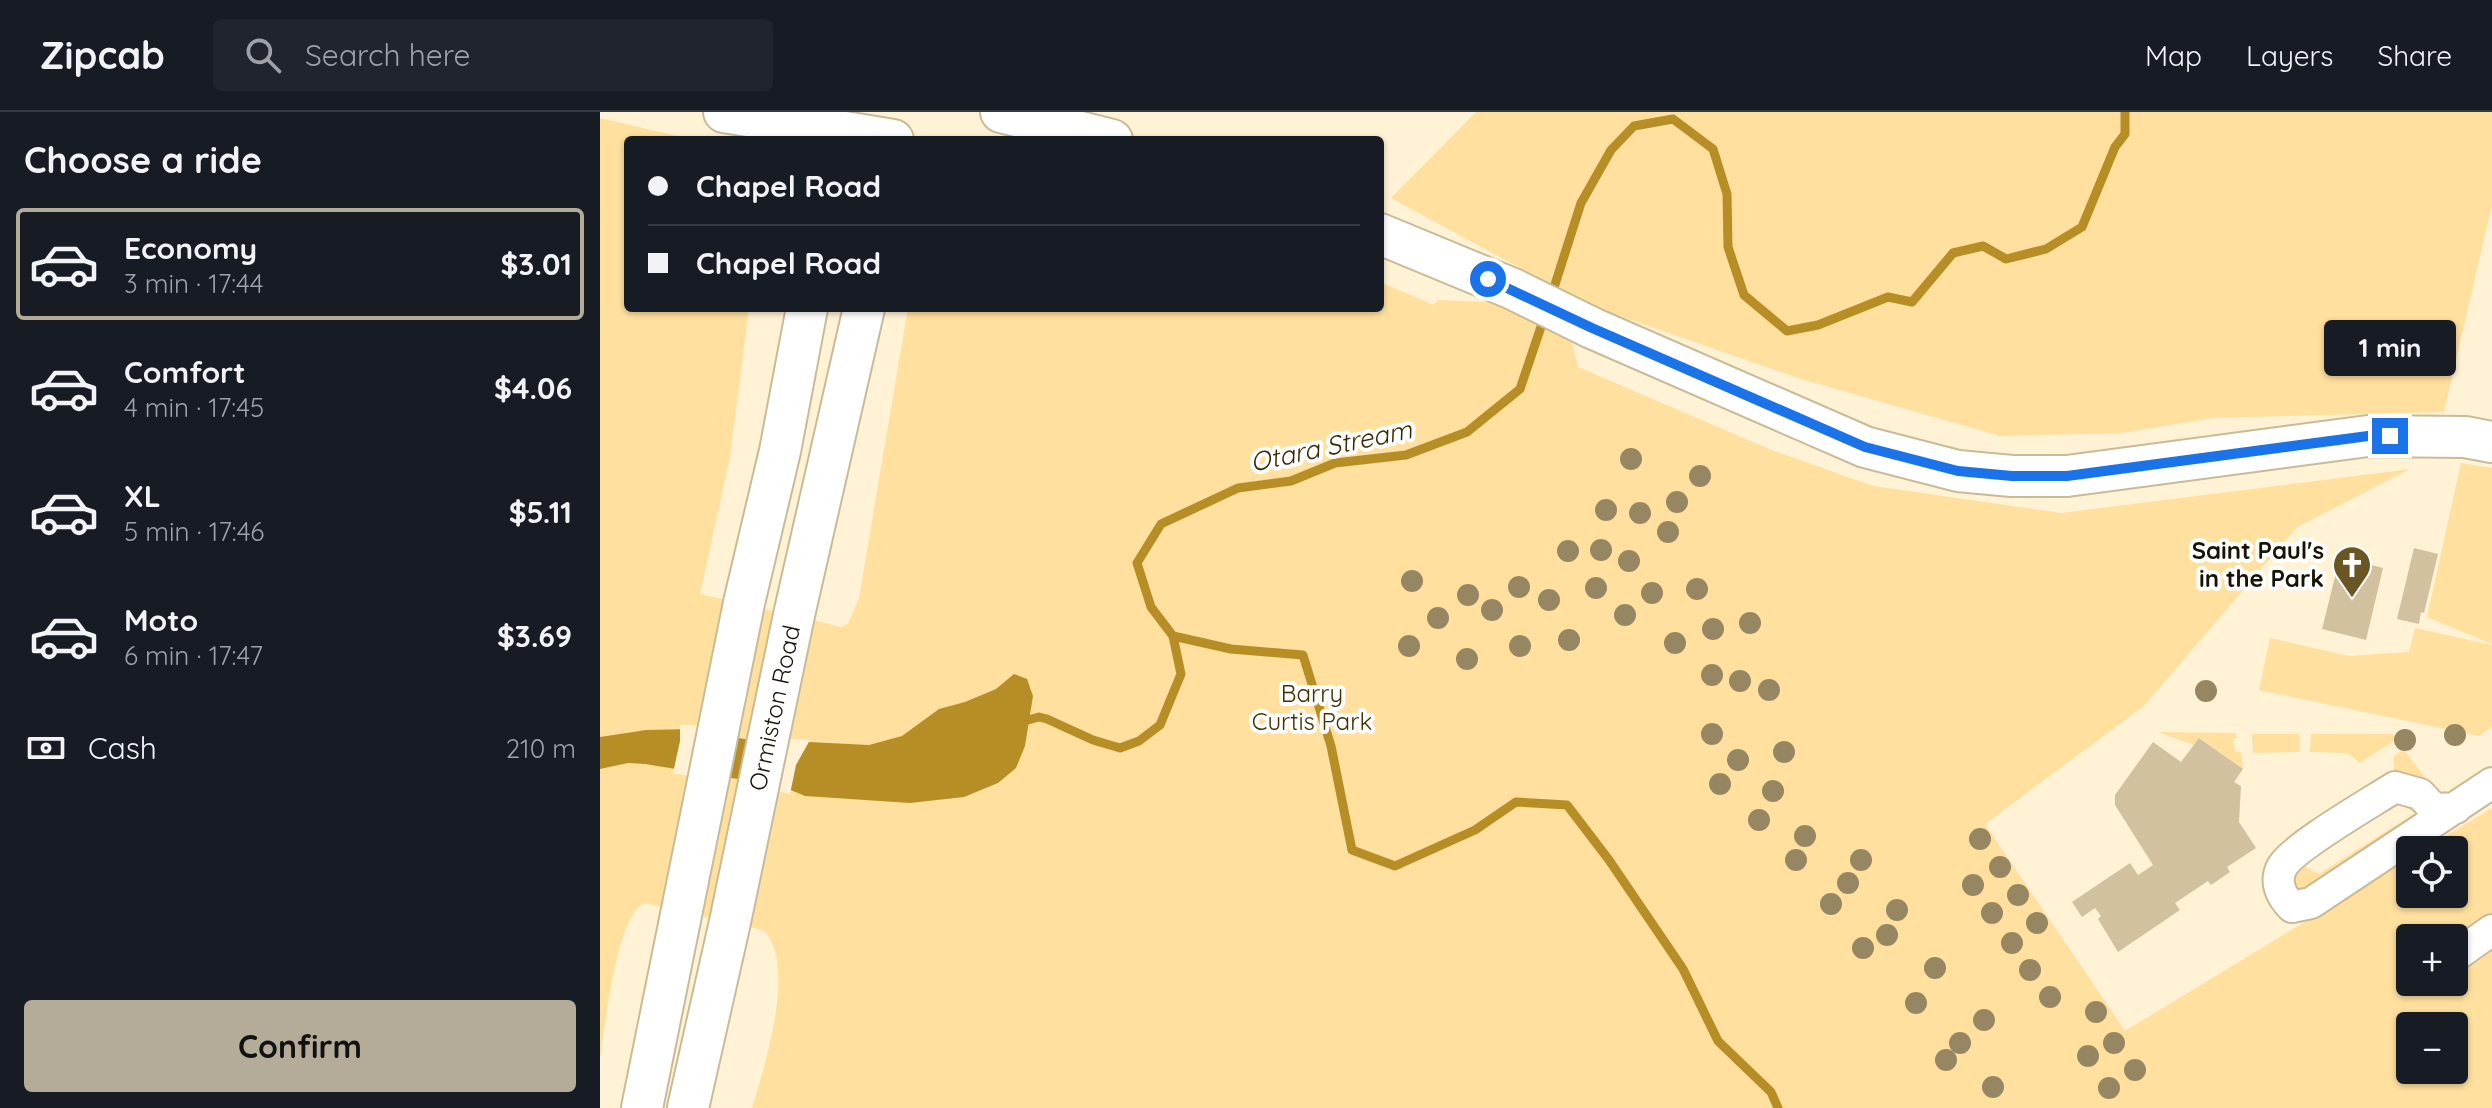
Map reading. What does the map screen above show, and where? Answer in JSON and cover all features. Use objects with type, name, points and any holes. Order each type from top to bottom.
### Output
[{"type":"main road","points":[[724,112],[845,128],[877,136]]},
{"type":"main road","points":[[724,112],[754,136]]},
{"type":"main road","points":[[902,136],[906,112]]},
{"type":"main road","points":[[1002,112],[1096,136]]},
{"type":"main road","points":[[1384,236],[1513,289],[1592,328],[1865,447],[1958,471],[2012,476],[2067,476],[2368,436],[2465,437],[2492,442]]},
{"type":"main road","name":"Ormiston Road","points":[[688,1108],[863,312]]},
{"type":"main road","points":[[642,1108],[744,603],[780,451],[801,319]]},
{"type":"lane","points":[[2456,808],[2434,809],[2420,794],[2395,787],[2300,849],[2281,868],[2278,888],[2283,899],[2292,907],[2311,903],[2456,808],[2492,783]]},
{"type":"lane","points":[[2468,947],[2492,930]]},
{"type":"green space","points":[[1476,112],[2492,112],[2492,205],[2444,412],[2213,418],[2121,433],[2000,436],[1801,379],[1588,305],[1391,198]]},
{"type":"green space","name":"Barry Curtis Park","points":[[600,118],[678,136],[624,136],[624,312],[748,312],[730,457],[700,594],[842,627],[848,624],[859,598],[907,312],[1384,312],[1384,284],[1434,305],[1438,300],[1506,303],[1571,338],[1578,367],[1769,449],[1873,486],[2061,513],[2410,469],[2297,527],[2144,706],[1985,824],[2125,1031],[2396,866],[2396,908],[2468,908],[2468,836],[2445,836],[2492,808],[2492,1108],[752,1108],[770,1043],[778,990],[778,966],[773,945],[763,930],[644,903],[634,912],[626,929],[613,974],[600,1059]]},
{"type":"green space","points":[[2461,463],[2492,468],[2492,644],[2427,617]]},
{"type":"green space","points":[[2415,628],[2492,645],[2492,727],[2479,736],[2259,690],[2270,638],[2349,656],[2409,652]]},
{"type":"green space","points":[[2158,732],[2236,733],[2237,738],[2233,739],[2235,752],[2241,752],[2243,769],[2200,738],[2194,745]]},
{"type":"green space","points":[[2252,734],[2299,734],[2299,752],[2253,753]]},
{"type":"green space","points":[[2311,734],[2393,734],[2397,739],[2360,763],[2348,753],[2310,752]]},
{"type":"green space","points":[[2404,750],[2439,795],[2394,775],[2394,756]]},
{"type":"green space","points":[[2393,801],[2420,808],[2421,817],[2303,893],[2296,887],[2293,876],[2300,864],[2319,874],[2415,813]]},
{"type":"shaded area","points":[[1014,674],[1027,679],[1033,696],[1025,746],[1016,768],[998,783],[964,797],[910,803],[805,796],[781,786],[645,764],[628,763],[600,769],[600,737],[646,730],[692,729],[744,739],[869,745],[902,736],[939,709],[996,689]]},
{"type":"pier","points":[[680,725],[734,733],[693,777],[673,773]]},
{"type":"pier","points":[[752,736],[810,740],[796,765],[790,794],[742,783]]},
{"type":"building","points":[[2414,548],[2438,554],[2419,624],[2397,619]]},
{"type":"building","name":"Saint Paul's in the Park","points":[[2340,557],[2383,568],[2366,640],[2322,629]]},
{"type":"building","points":[[2199,738],[2243,769],[2234,782],[2241,786],[2239,822],[2256,848],[2227,867],[2230,872],[2211,885],[2208,881],[2175,903],[2180,910],[2118,952],[2098,919],[2101,916],[2095,908],[2082,917],[2072,902],[2130,863],[2138,875],[2153,865],[2115,805],[2115,795],[2153,742],[2181,762]]},
{"type":"waterway","name":"Otara Stream","points":[[1551,297],[1581,203],[1611,150],[1634,126],[1673,119],[1713,149],[1727,194],[1728,247],[1744,295],[1787,331],[1818,325],[1888,297],[1912,302],[1953,253],[1983,246],[2006,259],[2046,249],[2082,227],[2115,147],[2125,134],[2125,112]]},
{"type":"waterway","name":"Otara Stream","points":[[1545,315],[1520,389],[1467,432],[1406,455],[1335,463],[1291,481],[1238,488],[1161,524],[1137,563],[1151,607],[1173,636],[1231,649],[1303,655],[1331,746],[1352,850],[1395,866],[1475,830],[1516,802],[1567,805],[1609,860],[1683,969],[1718,1041],[1771,1092],[1778,1108]]},
{"type":"waterway","points":[[1017,723],[1039,717],[1120,748],[1139,741],[1160,725],[1181,674],[1173,636]]},
{"type":"place","name":"Saint Paul's in the Park","points":[[2352,599]]},
{"type":"route","points":[[1488,279],[1762,404],[1865,447],[1958,471],[2012,476],[2067,476],[2368,436],[2390,436]]}]
